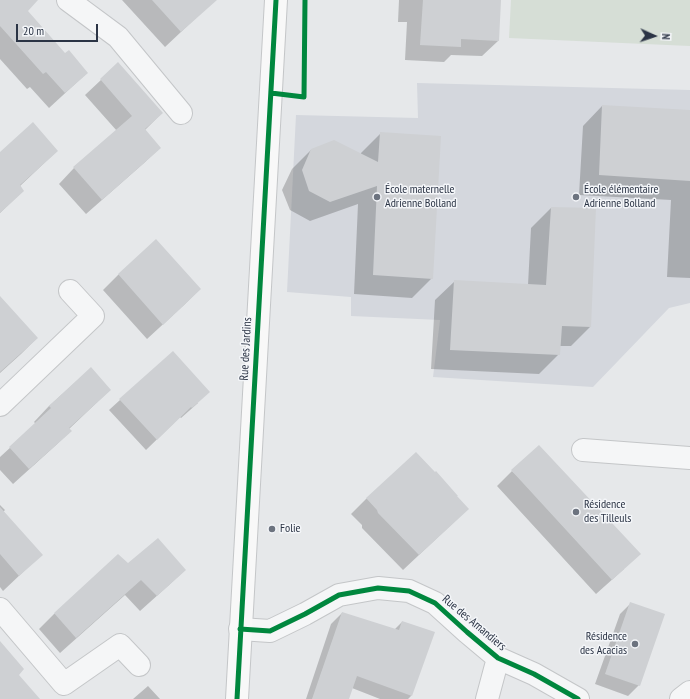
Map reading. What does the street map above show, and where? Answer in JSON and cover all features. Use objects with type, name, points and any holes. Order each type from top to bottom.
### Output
[{"type":"street","points":[[68,0],[118,37],[181,113]]},
{"type":"street","name":"Rue des Jardins","points":[[237,699],[276,0]]},
{"type":"street","points":[[0,405],[93,316],[70,291]]},
{"type":"street","points":[[583,450],[690,458]]},
{"type":"street","name":"Rue des Amandiers","points":[[240,629],[270,631],[339,595],[378,588],[409,591],[436,603],[498,658],[534,674],[578,699]]},
{"type":"street","points":[[0,609],[64,684],[120,645],[139,665]]},
{"type":"street","points":[[487,699],[498,658]]},
{"type":"street","points":[[681,699],[690,692]]},
{"type":"shaded area","points":[[511,0],[690,0],[690,46],[509,38]]},
{"type":"shaded area","name":"École élémentaire Adrienne Bolland","points":[[417,83],[690,90],[690,303],[669,308],[593,387],[433,377],[440,320],[351,316],[351,297],[287,292],[296,115],[418,118]]},
{"type":"building","points":[[0,0],[38,0],[28,11],[65,53],[69,50],[88,73],[65,93],[46,72],[43,74],[0,26]]},
{"type":"building","points":[[152,0],[217,0],[181,32]]},
{"type":"building","points":[[423,0],[501,0],[499,41],[461,39],[461,47],[420,45]]},
{"type":"building","points":[[118,62],[163,113],[145,129],[161,148],[102,200],[73,167],[132,116],[100,79]]},
{"type":"building","points":[[602,105],[690,110],[690,181],[599,175]]},
{"type":"building","points":[[33,122],[58,151],[20,185],[24,191],[0,213],[0,152]]},
{"type":"building","points":[[380,132],[441,136],[433,279],[373,275],[377,186],[330,202],[309,191],[302,170],[311,149],[334,140],[378,162]]},
{"type":"building","points":[[551,207],[596,208],[591,327],[562,326],[560,355],[450,350],[454,280],[546,285]]},
{"type":"building","points":[[156,239],[201,289],[163,325],[118,274]]},
{"type":"building","points":[[0,296],[38,338],[0,372]]},
{"type":"building","points":[[173,351],[210,392],[192,408],[191,407],[157,440],[119,399]]},
{"type":"building","points":[[91,367],[111,390],[69,428],[72,431],[29,469],[9,447],[51,408],[49,406]]},
{"type":"building","name":"Résidence des Tilleuls","points":[[539,445],[641,554],[612,580],[511,470]]},
{"type":"building","points":[[416,452],[435,472],[436,471],[469,509],[419,555],[378,513],[366,498]]},
{"type":"building","points":[[0,507],[43,555],[19,576],[0,554]]},
{"type":"building","points":[[158,538],[186,570],[157,596],[141,580],[76,638],[54,613],[118,554],[128,563]]},
{"type":"building","name":"Résidence des Acacias","points":[[630,602],[665,614],[640,686],[605,674]]},
{"type":"building","points":[[342,612],[399,630],[402,621],[435,632],[412,696],[357,676],[349,699],[312,699]]},
{"type":"building","points":[[0,641],[24,669],[19,675],[40,699],[0,699]]},
{"type":"cycle path","points":[[237,699],[276,0]]},
{"type":"cycle path","points":[[271,93],[304,97],[305,0]]},
{"type":"cycle path","points":[[240,629],[270,631],[339,595],[378,588],[409,591],[435,603],[498,658],[534,674],[578,699]]},
{"type":"place","name":"École maternelle Adrienne Bolland","points":[[377,197]]},
{"type":"place","name":"École élémentaire Adrienne Bolland","points":[[576,197]]},
{"type":"place","name":"Résidence des Tilleuls","points":[[576,512]]},
{"type":"place","name":"Folie","points":[[272,529]]},
{"type":"place","name":"Résidence des Acacias","points":[[635,644]]}]
